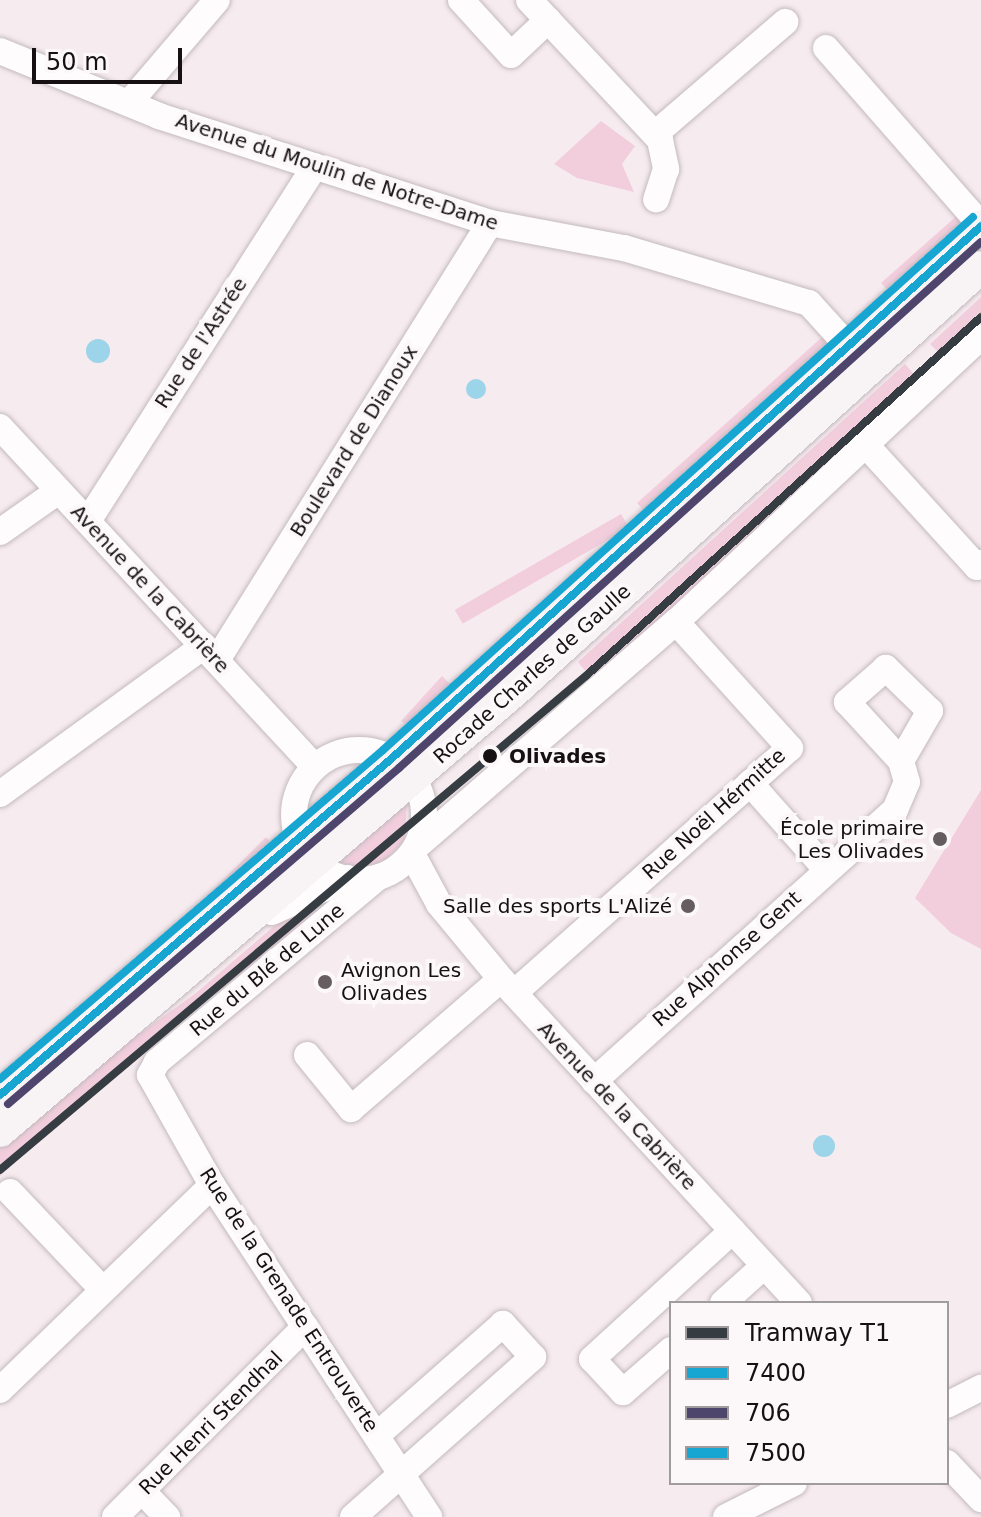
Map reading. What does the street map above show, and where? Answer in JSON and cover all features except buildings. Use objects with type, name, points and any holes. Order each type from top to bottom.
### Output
[{"type":"main road","name":"Rocade Charles de Gaulle","points":[[402,769],[848,346],[981,226]]},
{"type":"main road","name":"Rocade Charles de Gaulle","points":[[0,1095],[402,769],[981,267]]},
{"type":"main road","name":"Rocade Charles de Gaulle","points":[[0,1131],[204,953],[307,849]]},
{"type":"street","points":[[129,103],[217,0]]},
{"type":"street","points":[[461,0],[511,55],[548,20]]},
{"type":"street","points":[[529,0],[655,134],[666,169],[656,199]]},
{"type":"street","points":[[655,134],[785,22]]},
{"type":"street","points":[[826,48],[981,226]]},
{"type":"street","name":"Avenue du Moulin de Notre-Dame","points":[[0,51],[129,103],[490,223],[624,248],[801,300],[848,346]]},
{"type":"street","name":"Rue de l'Astrée","points":[[88,521],[315,166]]},
{"type":"street","name":"Boulevard de Dianoux","points":[[211,653],[490,223]]},
{"type":"street","name":"Rue du Blé de Lune","points":[[154,1073],[676,622],[981,337]]},
{"type":"street","name":"Avenue de la Cabrière","points":[[0,427],[307,759]]},
{"type":"street","points":[[865,444],[977,567],[981,563]]},
{"type":"street","points":[[0,532],[57,492]]},
{"type":"street","name":"Rue Noël Hérmitte","points":[[307,1055],[351,1109],[508,986],[790,748],[676,622]]},
{"type":"street","points":[[0,794],[211,653]]},
{"type":"street","points":[[348,878],[307,849],[296,793],[307,759],[347,751],[402,769],[425,815],[415,850]]},
{"type":"street","name":"Rue Alphonse Gent","points":[[594,1081],[895,810],[907,782],[901,761]]},
{"type":"street","points":[[750,783],[826,869]]},
{"type":"street","name":"Avenue de la Cabrière","points":[[415,850],[439,904],[508,986],[797,1301]]},
{"type":"street","points":[[204,953],[297,896],[348,878],[383,876]]},
{"type":"street","name":"Avenue de la Cabrière","points":[[383,876],[439,904]]},
{"type":"street","name":"Rue de la Grenade Entrouverte","points":[[154,1073],[212,1185],[429,1517]]},
{"type":"street","points":[[0,1390],[212,1185]]},
{"type":"street","points":[[10,1192],[103,1290]]},
{"type":"street","points":[[669,1352],[623,1392],[592,1359],[732,1231]]},
{"type":"street","points":[[725,1301],[764,1266]]},
{"type":"street","points":[[353,1517],[533,1357],[503,1324],[376,1436]]},
{"type":"street","name":"Rue Henri Stendhal","points":[[115,1517],[305,1327]]},
{"type":"street","points":[[949,1404],[981,1388]]},
{"type":"street","points":[[949,1465],[981,1499]]},
{"type":"street","points":[[726,1517],[790,1485]]},
{"type":"street","points":[[143,1492],[167,1517]]},
{"type":"shaded area","points":[[601,121],[635,146],[622,164],[634,192],[577,178],[554,164]]},
{"type":"shaded area","points":[[960,213],[962,228],[890,293],[881,283]]},
{"type":"shaded area","points":[[981,297],[981,324],[944,358],[930,344]]},
{"type":"shaded area","points":[[830,330],[834,344],[647,514],[637,503]]},
{"type":"shaded area","points":[[905,364],[919,380],[595,683],[578,662]]},
{"type":"shaded area","points":[[621,514],[629,528],[463,624],[455,610]]},
{"type":"shaded area","points":[[442,676],[452,686],[408,726],[401,721]]},
{"type":"shaded area","points":[[981,790],[981,949],[951,933],[915,898]]},
{"type":"shaded area","points":[[407,798],[405,840],[385,861],[363,868],[334,861]]},
{"type":"shaded area","points":[[266,837],[273,846],[183,920]]},
{"type":"shaded area","points":[[307,898],[319,912],[94,1090],[0,1176],[0,1143],[126,1034],[142,1032],[196,993]]},
{"type":"water","points":[[98,339],[109,346],[110,351],[103,362],[98,363],[87,356],[86,351],[93,340]]},
{"type":"water","points":[[476,379],[483,382],[486,389],[483,396],[476,399],[469,396],[466,389],[469,382]]},
{"type":"water","points":[[824,1135],[832,1138],[835,1146],[832,1154],[824,1157],[816,1154],[813,1146],[816,1138]]},
{"type":"tram line","name":"T1","points":[[0,1170],[587,675],[981,317]]},
{"type":"transit line","name":"7500","points":[[0,1079],[383,750],[973,217]]},
{"type":"transit line","name":"7400","points":[[0,1095],[391,759],[981,226]]},
{"type":"transit line","name":"706","points":[[8,1104],[399,768],[981,242]]},
{"type":"place","name":"Olivades","points":[[490,756]]},
{"type":"place","name":"École primaire Les Olivades","points":[[940,839]]},
{"type":"place","name":"Salle des sports L'Alizé","points":[[688,906]]},
{"type":"place","name":"Avignon Les Olivades","points":[[325,982]]}]
